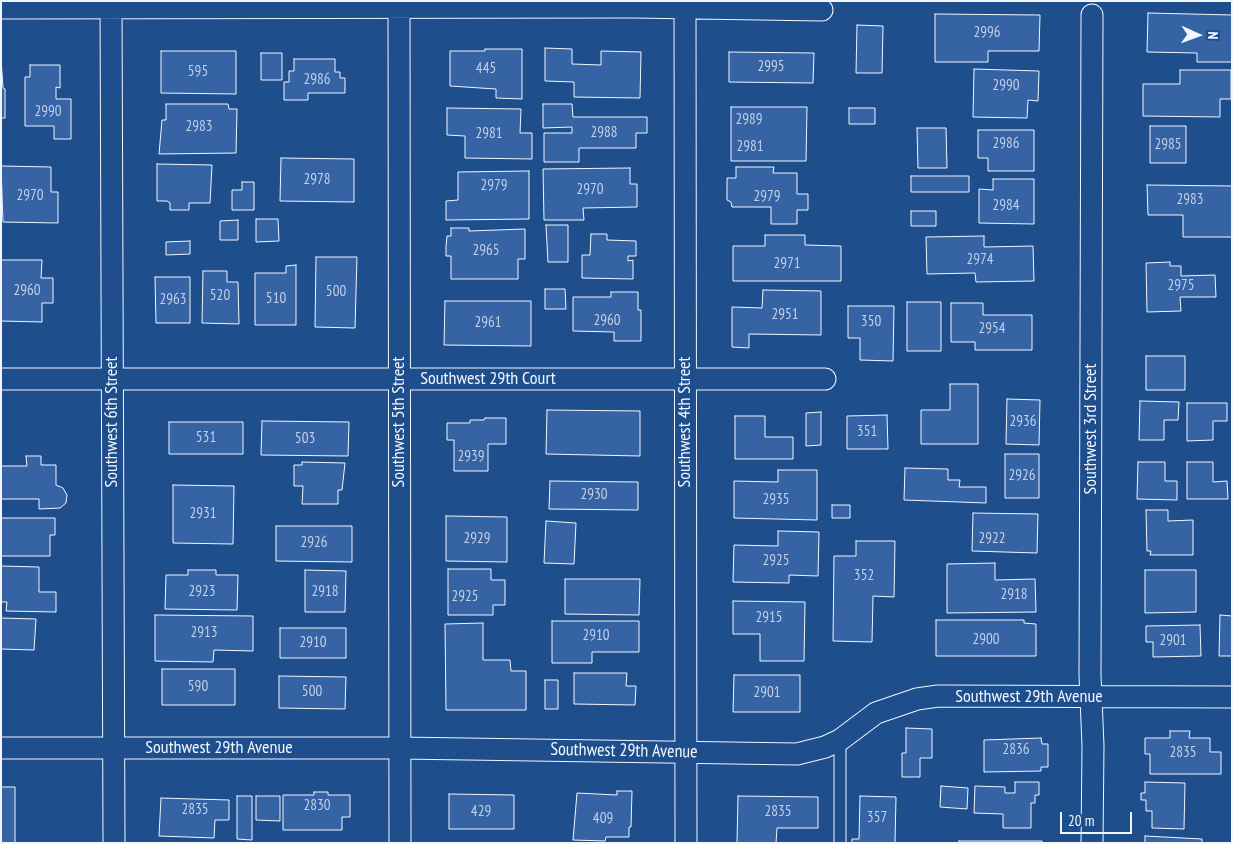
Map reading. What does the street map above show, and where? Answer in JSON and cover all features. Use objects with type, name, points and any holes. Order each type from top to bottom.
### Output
[{"type":"street","name":"Southwest 5th Street","points":[[399,4],[400,843]]},
{"type":"street","points":[[1,8],[111,5],[685,4],[822,10]]},
{"type":"street","name":"Southwest 4th Street","points":[[685,4],[686,843]]},
{"type":"street","name":"Southwest 6th Street","points":[[111,5],[114,843]]},
{"type":"street","name":"Southwest 3rd Street","points":[[1092,15],[1092,843]]},
{"type":"street","name":"Southwest 29th Court","points":[[1,379],[825,379]]},
{"type":"street","name":"Southwest 29th Avenue","points":[[1,748],[400,748],[797,754],[825,747],[840,740],[876,713],[918,699],[938,696],[1232,697]]},
{"type":"lane","points":[[840,740],[840,843]]},
{"type":"building","points":[[1148,13],[1232,15],[1232,62],[1197,62],[1197,53],[1147,52]]},
{"type":"building","points":[[935,14],[1040,15],[1039,51],[988,51],[988,62],[935,62]]},
{"type":"building","points":[[857,25],[883,26],[882,73],[856,73]]},
{"type":"building","points":[[545,48],[572,49],[572,64],[601,65],[601,51],[641,52],[640,98],[574,97],[574,82],[545,81]]},
{"type":"building","points":[[485,49],[522,49],[522,99],[496,98],[496,89],[450,86],[450,51],[485,51]]},
{"type":"building","points":[[161,51],[236,51],[236,94],[161,93]]},
{"type":"building","points":[[729,52],[814,53],[813,83],[729,82]]},
{"type":"building","points":[[261,53],[282,53],[282,80],[261,80]]},
{"type":"building","points":[[1,58],[3,88],[5,89],[5,118],[1,118]]},
{"type":"building","points":[[294,59],[335,59],[335,72],[340,72],[340,78],[345,78],[345,93],[308,93],[308,100],[284,100],[284,82],[289,82],[289,71],[294,71]]},
{"type":"building","points":[[30,65],[60,65],[60,88],[56,87],[56,99],[71,99],[71,139],[54,139],[54,126],[25,126],[25,77],[30,77]]},
{"type":"building","points":[[974,69],[1039,71],[1038,101],[1028,100],[1027,118],[973,117]]},
{"type":"building","points":[[1180,70],[1231,70],[1231,99],[1220,99],[1220,117],[1143,116],[1143,84],[1180,84]]},
{"type":"building","points":[[166,104],[228,104],[229,109],[237,109],[236,153],[159,154],[162,120],[166,120]]},
{"type":"building","points":[[543,104],[572,104],[573,117],[647,117],[647,133],[636,133],[636,148],[579,148],[579,162],[544,162],[544,133],[572,133],[572,127],[543,128]]},
{"type":"building","points":[[731,107],[807,107],[806,161],[731,161]]},
{"type":"building","points":[[447,108],[521,109],[520,133],[532,133],[532,159],[465,158],[465,136],[447,135]]},
{"type":"building","points":[[849,108],[875,108],[875,124],[849,124]]},
{"type":"building","points":[[1150,126],[1186,126],[1186,163],[1150,163]]},
{"type":"building","points":[[917,128],[946,128],[947,168],[918,168]]},
{"type":"building","points":[[978,130],[1034,130],[1034,171],[988,171],[988,158],[978,158]]},
{"type":"building","points":[[281,158],[354,159],[354,202],[280,201]]},
{"type":"building","points":[[157,164],[212,165],[210,203],[189,203],[189,210],[170,210],[170,203],[167,201],[157,201]]},
{"type":"building","points":[[1,166],[51,167],[51,192],[58,192],[58,223],[3,222]]},
{"type":"building","points":[[736,167],[774,167],[773,173],[797,173],[797,194],[808,194],[808,210],[797,210],[797,224],[771,224],[771,207],[732,207],[731,202],[727,200],[727,178],[736,178]]},
{"type":"building","points":[[630,168],[630,184],[637,184],[637,207],[583,208],[584,220],[544,220],[543,169]]},
{"type":"building","points":[[529,171],[529,219],[446,220],[446,201],[458,200],[458,172]]},
{"type":"building","points":[[911,176],[969,176],[969,192],[911,192]]},
{"type":"building","points":[[993,179],[1034,179],[1034,224],[979,223],[979,189],[993,190]]},
{"type":"building","points":[[242,182],[254,182],[254,210],[232,210],[232,190],[242,190]]},
{"type":"building","points":[[1147,185],[1232,186],[1232,237],[1183,237],[1183,215],[1148,215]]},
{"type":"building","points":[[911,211],[936,211],[936,226],[911,226]]},
{"type":"building","points":[[256,219],[278,219],[279,241],[256,242]]},
{"type":"building","points":[[238,220],[238,240],[220,240],[220,221]]},
{"type":"building","points":[[546,225],[568,225],[568,262],[548,262]]},
{"type":"building","points":[[451,228],[469,228],[469,231],[525,229],[525,259],[518,259],[518,279],[451,279],[451,256],[446,256],[446,246],[447,236],[451,236]]},
{"type":"building","points":[[591,234],[607,234],[607,240],[636,241],[636,256],[628,256],[628,261],[633,260],[633,279],[582,278],[582,255],[590,255]]},
{"type":"building","points":[[765,235],[805,235],[805,245],[841,246],[841,281],[733,281],[733,246],[765,246]]},
{"type":"building","points":[[984,236],[984,247],[1033,246],[1034,281],[976,282],[975,273],[927,274],[926,237]]},
{"type":"building","points":[[190,241],[190,254],[166,255],[166,242]]},
{"type":"building","points":[[316,257],[357,257],[355,328],[315,327]]},
{"type":"building","points":[[1,260],[42,260],[41,278],[53,278],[53,303],[42,303],[42,322],[1,321]]},
{"type":"building","points":[[1170,262],[1170,266],[1181,266],[1181,276],[1215,275],[1216,297],[1180,297],[1181,311],[1147,312],[1146,263]]},
{"type":"building","points":[[296,265],[296,325],[255,325],[255,273],[286,273],[286,266]]},
{"type":"building","points":[[203,271],[227,271],[227,282],[238,282],[239,324],[202,323]]},
{"type":"building","points":[[155,277],[190,277],[190,323],[156,323]]},
{"type":"building","points":[[545,289],[565,289],[566,309],[545,309]]},
{"type":"building","points":[[763,290],[821,291],[821,335],[749,334],[749,348],[732,347],[732,307],[762,308]]},
{"type":"building","points":[[611,292],[638,292],[638,310],[641,310],[641,341],[614,341],[614,332],[573,331],[573,297],[611,297]]},
{"type":"building","points":[[445,301],[531,301],[531,346],[444,345]]},
{"type":"building","points":[[907,302],[941,302],[941,351],[907,351]]},
{"type":"building","points":[[951,303],[983,303],[983,315],[1032,315],[1032,350],[975,350],[975,342],[951,342]]},
{"type":"building","points":[[848,306],[894,306],[893,361],[860,360],[860,338],[848,338]]},
{"type":"building","points":[[1146,356],[1185,356],[1185,390],[1146,390]]},
{"type":"building","points":[[950,384],[978,384],[978,444],[921,444],[921,410],[950,410]]},
{"type":"building","points":[[1007,399],[1040,400],[1039,445],[1006,444]]},
{"type":"building","points":[[1140,401],[1179,402],[1178,420],[1164,420],[1164,440],[1139,440]]},
{"type":"building","points":[[1187,403],[1227,403],[1227,421],[1213,421],[1213,440],[1187,441]]},
{"type":"building","points":[[547,410],[640,411],[640,456],[546,454]]},
{"type":"building","points":[[821,412],[821,445],[806,446],[806,413]]},
{"type":"building","points":[[887,415],[888,449],[847,449],[847,416]]},
{"type":"building","points":[[735,416],[765,416],[765,437],[793,437],[793,459],[735,459]]},
{"type":"building","points":[[485,418],[506,418],[506,444],[488,444],[488,471],[454,471],[454,440],[447,440],[447,423],[470,423],[470,420],[484,420]]},
{"type":"building","points":[[262,421],[349,422],[348,456],[261,455]]},
{"type":"building","points":[[169,422],[243,422],[243,454],[169,454]]},
{"type":"building","points":[[1005,454],[1039,454],[1039,498],[1005,498]]},
{"type":"building","points":[[26,456],[41,456],[41,465],[56,465],[56,485],[63,488],[67,495],[66,503],[60,508],[39,509],[39,499],[1,499],[1,466],[27,466]]},
{"type":"building","points":[[302,462],[345,463],[342,490],[338,490],[338,504],[302,504],[303,486],[294,486],[294,465],[302,465]]},
{"type":"building","points":[[1138,462],[1165,462],[1165,481],[1177,481],[1177,500],[1137,499]]},
{"type":"building","points":[[1187,462],[1213,462],[1213,482],[1227,481],[1228,499],[1187,499]]},
{"type":"building","points":[[905,468],[948,469],[948,480],[960,480],[959,487],[986,487],[986,503],[904,500]]},
{"type":"building","points":[[778,470],[817,470],[817,520],[734,518],[734,481],[778,482]]},
{"type":"building","points":[[550,481],[638,482],[638,510],[549,509]]},
{"type":"building","points":[[173,485],[234,486],[233,544],[173,543]]},
{"type":"building","points":[[832,505],[850,505],[850,518],[832,518]]},
{"type":"building","points":[[1146,510],[1168,510],[1168,521],[1193,520],[1193,555],[1150,555],[1151,551],[1147,551]]},
{"type":"building","points":[[973,513],[1038,514],[1037,553],[972,551]]},
{"type":"building","points":[[446,516],[507,517],[507,562],[446,561]]},
{"type":"building","points":[[1,518],[55,518],[55,535],[50,535],[50,556],[1,556]]},
{"type":"building","points":[[546,521],[576,523],[574,564],[544,563]]},
{"type":"building","points":[[276,526],[352,526],[352,562],[276,561]]},
{"type":"building","points":[[778,531],[819,532],[818,576],[789,575],[789,583],[733,582],[734,545],[778,546]]},
{"type":"building","points":[[856,541],[895,541],[894,597],[873,596],[872,642],[833,641],[834,556],[856,556]]},
{"type":"building","points":[[995,563],[995,580],[1035,579],[1036,612],[947,613],[947,564]]},
{"type":"building","points":[[1,566],[39,567],[39,592],[56,592],[56,612],[6,611],[7,602],[1,602]]},
{"type":"building","points":[[448,569],[491,569],[491,580],[505,580],[505,605],[493,605],[493,615],[448,615]]},
{"type":"building","points":[[188,570],[216,570],[216,575],[238,575],[237,610],[165,609],[166,575],[188,575]]},
{"type":"building","points":[[305,570],[346,571],[345,612],[305,612]]},
{"type":"building","points":[[1145,570],[1196,570],[1196,612],[1145,613]]},
{"type":"building","points":[[565,579],[640,579],[639,615],[565,614]]},
{"type":"building","points":[[733,601],[805,602],[804,661],[760,661],[760,634],[733,634]]},
{"type":"building","points":[[155,615],[253,616],[253,651],[214,650],[213,662],[155,661]]},
{"type":"building","points":[[1220,615],[1232,616],[1232,656],[1219,656]]},
{"type":"building","points":[[1,618],[36,619],[34,650],[1,649]]},
{"type":"building","points":[[936,620],[1024,620],[1024,623],[1036,624],[1036,656],[936,656]]},
{"type":"building","points":[[552,621],[639,621],[639,652],[592,652],[592,663],[552,663]]},
{"type":"building","points":[[483,623],[483,660],[510,660],[511,671],[526,671],[526,710],[446,710],[445,624]]},
{"type":"building","points":[[1200,625],[1201,656],[1153,657],[1153,642],[1146,642],[1146,626]]},
{"type":"building","points":[[280,628],[346,628],[346,658],[280,658]]},
{"type":"building","points":[[162,669],[235,669],[235,705],[162,705]]},
{"type":"building","points":[[574,673],[627,673],[626,686],[636,686],[635,705],[574,704]]},
{"type":"building","points":[[734,675],[800,675],[800,712],[733,712]]},
{"type":"building","points":[[279,676],[346,677],[345,709],[279,708]]},
{"type":"building","points":[[545,680],[558,680],[558,709],[545,709]]},
{"type":"building","points":[[906,728],[932,729],[932,758],[920,758],[920,777],[902,777],[902,753],[906,753]]},
{"type":"building","points":[[1170,731],[1190,731],[1189,738],[1210,738],[1210,752],[1221,752],[1221,774],[1150,774],[1150,754],[1145,754],[1145,738],[1170,738]]},
{"type":"building","points":[[1041,738],[1042,744],[1048,744],[1048,767],[1041,767],[1041,771],[984,772],[984,740]]},
{"type":"building","points":[[1015,782],[1039,782],[1039,795],[1035,795],[1035,803],[1031,803],[1031,828],[1003,828],[1003,814],[974,813],[975,786],[1005,787],[1005,793],[1015,793]]},
{"type":"building","points":[[1145,782],[1185,783],[1184,829],[1152,828],[1152,811],[1146,811],[1146,800],[1141,800],[1141,793],[1145,793]]},
{"type":"building","points":[[941,786],[968,788],[967,809],[940,807]]},
{"type":"building","points":[[1,787],[15,787],[15,843],[1,843]]},
{"type":"building","points":[[617,791],[632,791],[629,837],[606,837],[605,841],[573,840],[577,793],[617,795]]},
{"type":"building","points":[[314,792],[328,792],[328,795],[350,795],[350,817],[342,817],[342,830],[283,830],[283,795],[314,795]]},
{"type":"building","points":[[449,794],[514,795],[514,829],[449,829]]},
{"type":"building","points":[[237,796],[252,796],[252,840],[237,839]]},
{"type":"building","points":[[256,796],[280,796],[280,821],[256,820]]},
{"type":"building","points":[[738,796],[818,797],[818,828],[777,828],[776,843],[737,843]]},
{"type":"building","points":[[860,796],[896,797],[895,843],[852,843],[852,839],[859,839]]},
{"type":"building","points":[[161,798],[229,800],[229,820],[215,820],[214,838],[159,836]]},
{"type":"building","points":[[1145,836],[1202,839],[1202,843],[1145,843]]},
{"type":"building","points":[[959,841],[1042,841],[1042,843],[959,843]]}]
